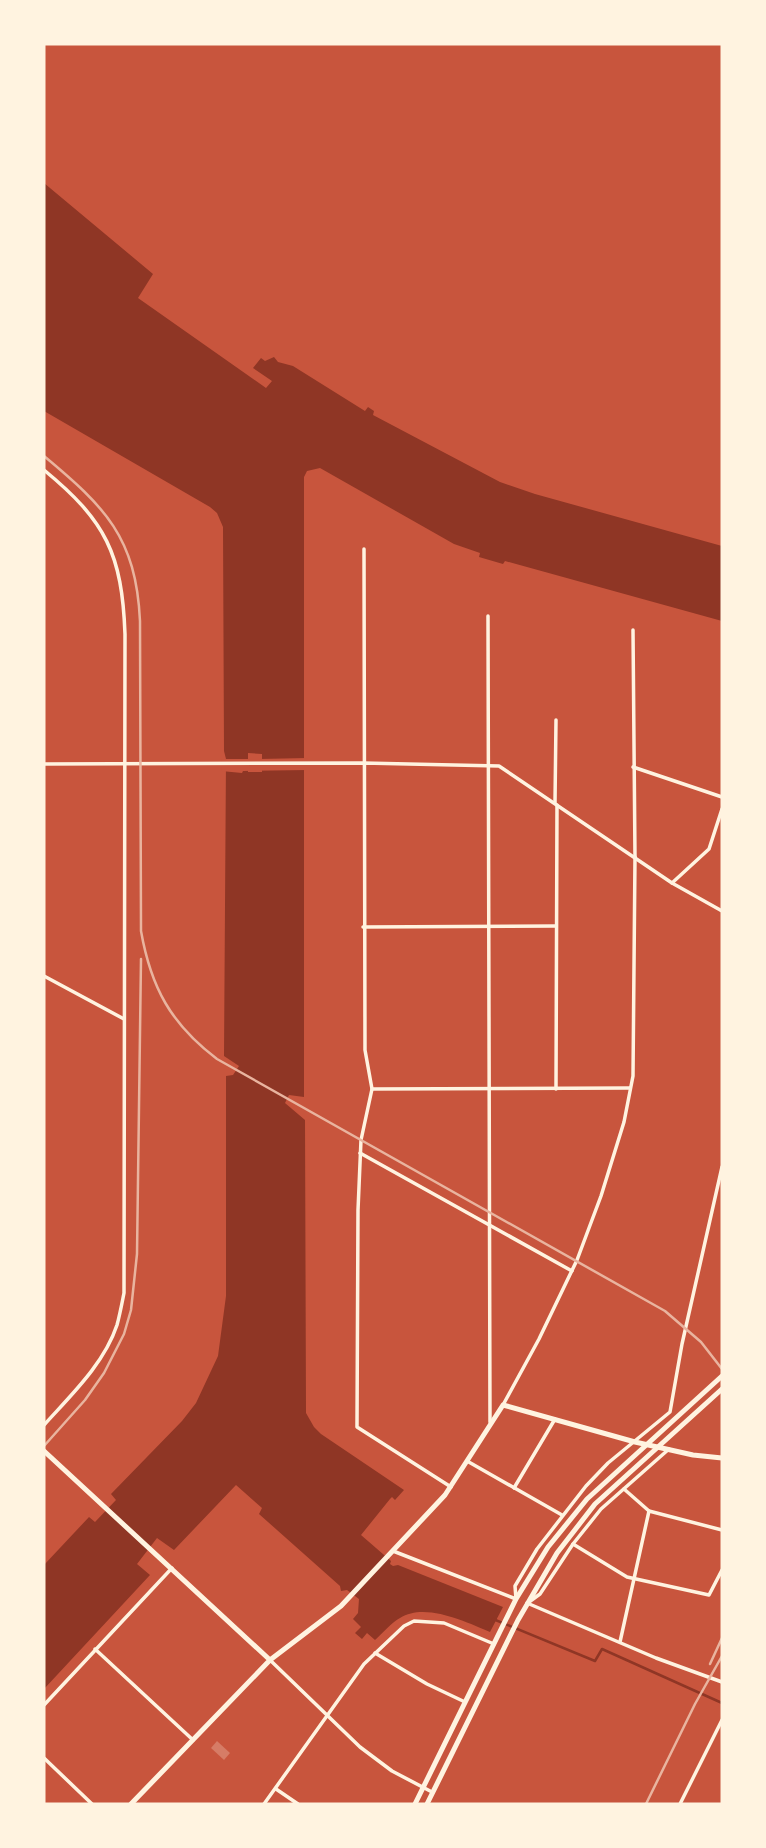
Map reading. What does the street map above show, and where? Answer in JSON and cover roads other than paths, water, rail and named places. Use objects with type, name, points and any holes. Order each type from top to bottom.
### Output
[{"type":"main road","points":[[415,1804],[515,1601],[548,1547],[587,1499],[722,1376]]},
{"type":"main road","points":[[427,1804],[527,1604],[557,1553],[595,1504],[722,1389]]},
{"type":"main road","points":[[131,1804],[270,1660],[341,1606],[391,1553],[451,1486],[503,1405],[635,1442],[701,1457],[722,1458]]},
{"type":"main road","points":[[44,1451],[270,1660]]},
{"type":"street","points":[[44,470],[93,517],[112,550],[123,591],[125,634],[124,1293],[117,1326],[102,1356],[44,1425]]},
{"type":"street","points":[[364,550],[363,927],[365,1050],[372,1089],[366,1107],[360,1153],[357,1427],[451,1486]]},
{"type":"street","points":[[488,616],[490,1423]]},
{"type":"street","points":[[503,1405],[572,1271],[601,1196],[624,1122],[633,1076],[633,630]]},
{"type":"street","points":[[556,720],[556,1089]]},
{"type":"street","points":[[44,764],[363,763],[499,766],[672,883],[722,911]]},
{"type":"street","points":[[633,767],[722,797]]},
{"type":"street","points":[[672,883],[709,849],[722,810]]},
{"type":"street","points":[[363,927],[555,926]]},
{"type":"street","points":[[44,976],[124,1019]]},
{"type":"street","points":[[372,1089],[630,1088]]},
{"type":"street","points":[[360,1153],[572,1271]]},
{"type":"street","points":[[391,1553],[515,1601],[514,1586],[562,1515],[608,1463],[670,1412],[682,1344],[722,1167]]},
{"type":"street","points":[[514,1488],[555,1419]]},
{"type":"street","points":[[527,1604],[540,1594],[573,1544],[601,1509],[670,1449]]},
{"type":"street","points":[[467,1461],[562,1515]]},
{"type":"street","points":[[624,1489],[649,1511],[722,1530]]},
{"type":"street","points":[[620,1642],[649,1511]]},
{"type":"street","points":[[573,1544],[606,1566],[635,1578],[709,1595],[722,1570]]},
{"type":"street","points":[[44,1705],[172,1569]]},
{"type":"street","points":[[527,1604],[656,1658],[722,1682]]},
{"type":"street","points":[[264,1804],[324,1712],[374,1653],[404,1626],[414,1621],[444,1623],[494,1644]]},
{"type":"street","points":[[95,1649],[193,1740]]},
{"type":"street","points":[[374,1653],[465,1703]]},
{"type":"street","points":[[270,1660],[380,1764],[433,1792]]},
{"type":"street","points":[[680,1804],[722,1720]]},
{"type":"street","points":[[717,1729],[722,1735]]},
{"type":"street","points":[[44,1758],[92,1804]]},
{"type":"street","points":[[276,1789],[298,1804]]},
{"type":"waterway","points":[[493,1619],[595,1661],[602,1649],[722,1703]]},
{"type":"railway","points":[[44,456],[100,508],[124,545],[132,567],[140,621],[141,931],[157,987],[175,1018],[217,1059],[665,1311],[701,1342],[722,1369]]},
{"type":"railway","points":[[44,1446],[85,1400],[104,1373],[124,1334],[131,1310],[137,1254],[141,959]]},
{"type":"railway","points":[[710,1664],[722,1638]]},
{"type":"railway","points":[[646,1804],[722,1656]]}]
